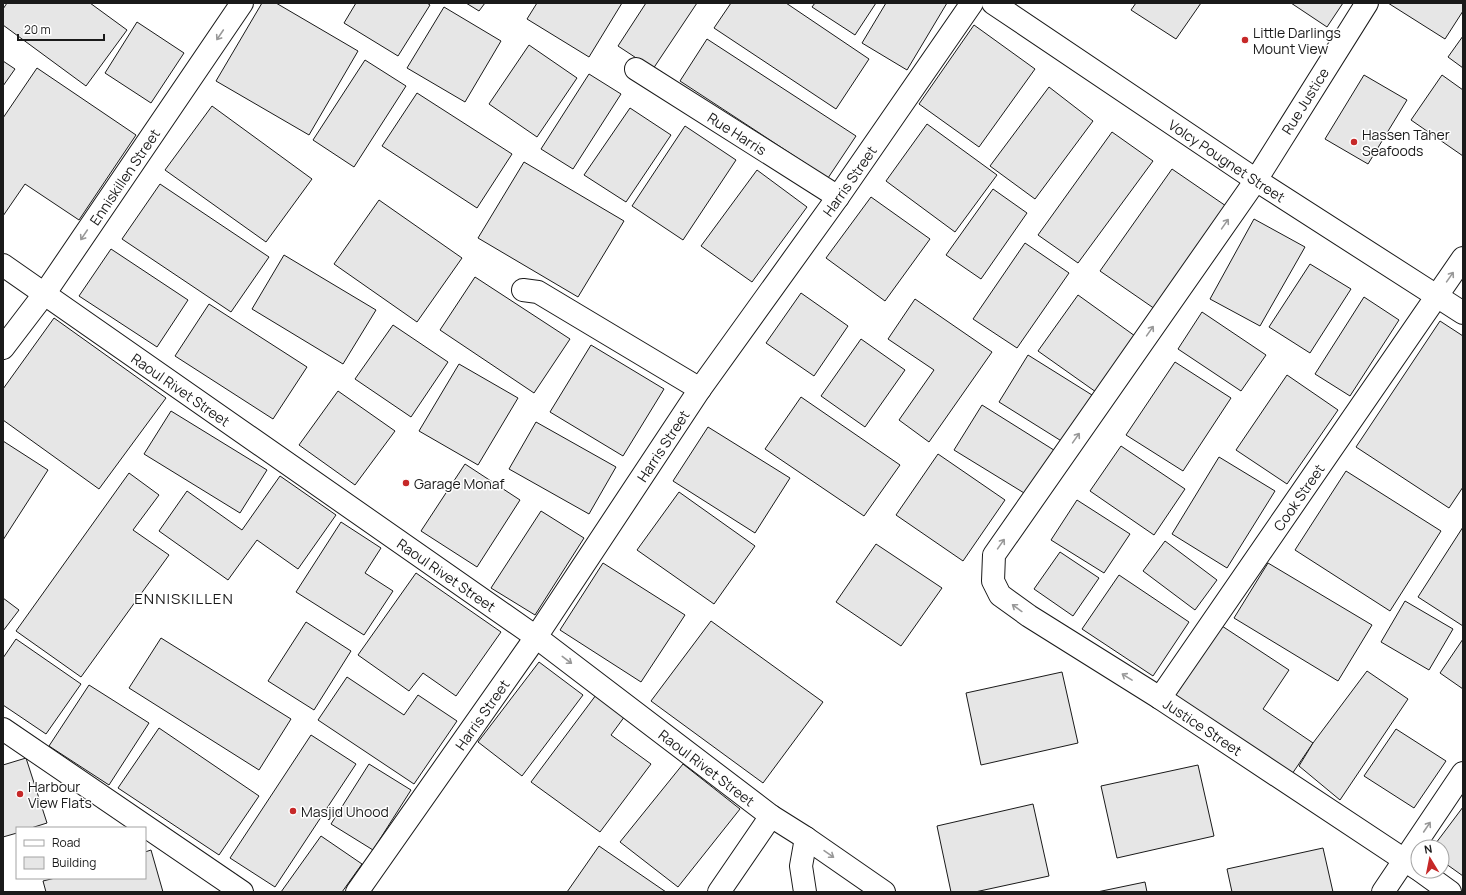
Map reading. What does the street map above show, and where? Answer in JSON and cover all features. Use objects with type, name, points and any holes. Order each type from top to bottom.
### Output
[{"type":"street","name":"Enniskillen Street","points":[[3,348],[50,297],[242,3]]},
{"type":"street","name":"Harris Street","points":[[358,892],[536,637],[700,390],[838,197],[972,3]]},
{"type":"street","name":"Volcy Pougnet Street","points":[[994,3],[1256,180],[1463,313]]},
{"type":"street","name":"Rue Justice","points":[[1256,180],[1367,3]]},
{"type":"street","name":"Rue Harris","points":[[636,68],[838,197]]},
{"type":"street","name":"Justice Street","points":[[1256,180],[994,555],[993,581],[1000,595],[1028,616],[1160,698],[1410,863]]},
{"type":"street","name":"Cook Street","points":[[1160,698],[1463,258]]},
{"type":"street","name":"Raoul Rivet Street","points":[[3,265],[536,637],[770,816],[806,838],[884,892]]},
{"type":"street","points":[[523,290],[538,292],[700,390]]},
{"type":"street","points":[[3,729],[242,892]]},
{"type":"street","points":[[1429,839],[1463,773]]},
{"type":"street","points":[[719,892],[770,816]]},
{"type":"street","points":[[805,892],[801,866],[806,838]]},
{"type":"street","points":[[1383,892],[1410,870]]},
{"type":"street","name":"Justice Street","points":[[1432,879],[1450,892]]},
{"type":"building","points":[[7,3],[90,3],[127,30],[86,86],[3,25],[3,9]]},
{"type":"building","points":[[262,3],[276,3],[358,51],[309,135],[216,81]]},
{"type":"building","points":[[356,3],[427,3],[430,5],[398,56],[344,23]]},
{"type":"building","points":[[466,3],[485,3],[479,11]]},
{"type":"building","points":[[537,3],[622,3],[589,57],[527,19]]},
{"type":"building","points":[[646,3],[697,3],[653,69],[618,46]]},
{"type":"building","points":[[731,3],[786,3],[869,59],[836,109],[714,28]]},
{"type":"building","points":[[815,3],[876,3],[855,35],[812,7]]},
{"type":"building","points":[[886,3],[947,3],[907,70],[862,43]]},
{"type":"building","points":[[1136,3],[1201,3],[1176,39],[1131,10]]},
{"type":"building","points":[[1291,3],[1343,3],[1327,27]]},
{"type":"building","points":[[1388,3],[1463,3],[1463,11],[1445,39]]},
{"type":"building","points":[[444,7],[501,41],[465,102],[407,68]]},
{"type":"building","points":[[137,22],[184,53],[151,103],[105,73]]},
{"type":"building","points":[[974,25],[1035,69],[979,147],[919,104]]},
{"type":"building","points":[[1463,36],[1463,68],[1448,57]]},
{"type":"building","points":[[707,39],[856,136],[828,178],[680,81]]},
{"type":"building","points":[[529,45],[577,78],[537,137],[489,104]]},
{"type":"building","points":[[365,60],[406,86],[354,167],[313,140]]},
{"type":"building","points":[[3,61],[15,69],[3,86]]},
{"type":"building","points":[[37,68],[136,135],[79,220],[25,184],[3,216],[3,118]]},
{"type":"building","points":[[589,74],[621,94],[573,169],[541,149]]},
{"type":"building","points":[[1364,75],[1407,100],[1368,164],[1325,139]]},
{"type":"building","points":[[1442,75],[1463,90],[1463,156],[1411,120]]},
{"type":"building","points":[[1049,87],[1093,121],[1035,199],[990,166]]},
{"type":"building","points":[[417,93],[512,154],[477,208],[382,146]]},
{"type":"building","points":[[212,106],[312,179],[266,242],[165,170]]},
{"type":"building","points":[[630,108],[671,135],[626,202],[584,175]]},
{"type":"building","points":[[927,124],[997,175],[955,232],[886,181]]},
{"type":"building","points":[[685,126],[736,160],[683,240],[632,206]]},
{"type":"building","points":[[1112,132],[1153,161],[1078,263],[1038,235]]},
{"type":"building","points":[[524,162],[624,221],[578,297],[478,238]]},
{"type":"building","points":[[1172,169],[1226,206],[1155,309],[1100,271]]},
{"type":"building","points":[[757,170],[807,207],[752,282],[701,246]]},
{"type":"building","points":[[160,184],[269,257],[231,312],[122,239]]},
{"type":"building","points":[[993,189],[1027,213],[981,279],[946,255]]},
{"type":"building","points":[[871,197],[930,239],[885,301],[826,258]]},
{"type":"building","points":[[379,200],[462,258],[417,322],[334,264]]},
{"type":"building","points":[[1254,219],[1305,247],[1260,326],[1210,299]]},
{"type":"building","points":[[1025,243],[1069,273],[1017,348],[973,319]]},
{"type":"building","points":[[111,249],[188,300],[157,347],[79,296]]},
{"type":"building","points":[[284,255],[376,310],[343,364],[252,309]]},
{"type":"building","points":[[1310,264],[1351,289],[1310,353],[1269,327]]},
{"type":"building","points":[[475,277],[570,339],[534,393],[440,330]]},
{"type":"building","points":[[801,293],[848,326],[814,376],[766,343]]},
{"type":"building","points":[[1078,295],[1135,336],[1096,392],[1038,351]]},
{"type":"building","points":[[1364,297],[1399,320],[1350,396],[1315,374]]},
{"type":"building","points":[[915,299],[992,352],[929,442],[899,420],[934,370],[888,339]]},
{"type":"building","points":[[209,304],[307,367],[273,419],[175,356]]},
{"type":"building","points":[[1202,312],[1266,355],[1241,391],[1178,349]]},
{"type":"building","points":[[54,318],[166,398],[99,489],[3,420],[3,389]]},
{"type":"building","points":[[1440,321],[1463,336],[1463,487],[1449,508],[1356,447]]},
{"type":"building","points":[[393,325],[448,362],[411,417],[355,379]]},
{"type":"building","points":[[861,339],[905,370],[865,427],[821,396]]},
{"type":"building","points":[[591,345],[664,389],[623,456],[550,412]]},
{"type":"building","points":[[1028,355],[1092,395],[1063,442],[999,402]]},
{"type":"building","points":[[1175,362],[1231,398],[1183,471],[1126,435]]},
{"type":"building","points":[[459,364],[518,398],[478,465],[419,431]]},
{"type":"building","points":[[1287,375],[1338,410],[1287,484],[1236,450]]},
{"type":"building","points":[[338,391],[395,431],[355,485],[299,445]]},
{"type":"building","points":[[801,397],[900,465],[864,516],[765,449]]},
{"type":"building","points":[[982,405],[1057,452],[1029,496],[954,450]]},
{"type":"building","points":[[171,411],[267,470],[240,513],[144,454]]},
{"type":"building","points":[[536,422],[616,467],[589,514],[509,469]]},
{"type":"building","points":[[708,427],[790,478],[755,533],[673,481]]},
{"type":"building","points":[[3,441],[48,470],[3,540]]},
{"type":"building","points":[[1121,446],[1185,489],[1154,535],[1090,491]]},
{"type":"building","points":[[938,454],[1005,500],[963,561],[896,515]]},
{"type":"building","points":[[1219,457],[1275,491],[1227,568],[1172,534]]},
{"type":"building","points":[[465,464],[520,500],[477,567],[421,531]]},
{"type":"building","points":[[1346,471],[1441,531],[1390,611],[1295,550]]},
{"type":"building","points":[[129,473],[159,495],[133,530],[169,555],[81,677],[16,631]]},
{"type":"building","points":[[280,476],[336,515],[298,569],[257,540],[228,580],[159,531],[187,491],[242,530]]},
{"type":"building","points":[[679,492],[755,546],[714,604],[637,550]]},
{"type":"building","points":[[1077,500],[1130,534],[1104,573],[1051,540]]},
{"type":"building","points":[[541,511],[584,538],[535,615],[491,588]]},
{"type":"building","points":[[341,522],[381,548],[365,573],[393,591],[364,635],[296,592]]},
{"type":"building","points":[[1463,527],[1463,626],[1418,597]]},
{"type":"building","points":[[1165,541],[1217,580],[1195,610],[1143,571]]},
{"type":"building","points":[[876,544],[942,588],[901,646],[836,602]]},
{"type":"building","points":[[1060,552],[1099,578],[1073,616],[1034,589]]},
{"type":"building","points":[[603,563],[685,615],[641,682],[560,630]]},
{"type":"building","points":[[1268,563],[1372,625],[1338,681],[1234,618]]},
{"type":"building","points":[[416,573],[501,632],[456,696],[423,673],[409,691],[358,655]]},
{"type":"building","points":[[1119,575],[1189,622],[1153,676],[1082,629]]},
{"type":"building","points":[[3,598],[19,610],[3,631]]},
{"type":"building","points":[[1405,601],[1453,629],[1429,670],[1381,642]]},
{"type":"building","points":[[711,621],[823,702],[763,783],[651,701]]},
{"type":"building","points":[[306,622],[351,651],[314,710],[268,681]]},
{"type":"building","points":[[1222,626],[1289,670],[1263,709],[1313,743],[1290,777],[1173,699]]},
{"type":"building","points":[[161,638],[291,719],[259,770],[129,688]]},
{"type":"building","points":[[16,639],[81,684],[46,734],[3,705],[3,658]]},
{"type":"building","points":[[1463,639],[1463,689],[1440,673]]},
{"type":"building","points":[[539,662],[583,695],[522,776],[478,742]]},
{"type":"building","points":[[1367,671],[1408,699],[1340,800],[1299,766],[1313,743]]},
{"type":"building","points":[[1062,672],[1078,743],[981,765],[966,693]]},
{"type":"building","points":[[347,677],[404,715],[418,695],[457,721],[414,784],[318,720]]},
{"type":"building","points":[[89,685],[149,723],[109,785],[49,746]]},
{"type":"building","points":[[596,695],[625,716],[611,735],[651,764],[600,832],[531,782]]},
{"type":"building","points":[[159,728],[259,796],[219,855],[118,788]]},
{"type":"building","points":[[1396,729],[1446,761],[1414,808],[1364,776]]},
{"type":"building","name":"Masjid Uhood","points":[[311,735],[356,764],[275,887],[230,858]]},
{"type":"building","name":"Harbour View Flats","points":[[26,758],[47,823],[34,827],[16,827],[16,833],[3,837],[3,765]]},
{"type":"building","points":[[369,764],[411,790],[373,850],[331,824]]},
{"type":"building","points":[[683,764],[740,809],[678,887],[620,842]]},
{"type":"building","points":[[1198,765],[1214,836],[1117,858],[1101,786]]},
{"type":"building","points":[[1033,804],[1049,876],[975,892],[951,892],[937,826]]},
{"type":"building","points":[[1463,807],[1463,876],[1450,867],[1450,839],[1439,839]]},
{"type":"building","points":[[321,836],[362,864],[342,892],[281,892]]},
{"type":"building","points":[[599,846],[666,892],[567,892]]},
{"type":"building","points":[[1323,848],[1333,892],[1232,892],[1227,869]]},
{"type":"building","points":[[151,850],[163,892],[46,892],[43,881],[51,879],[146,879],[146,852]]},
{"type":"building","points":[[1145,882],[1147,892],[1097,892]]},
{"type":"place","name":"Little Darlings Mount View","points":[[1245,40]]},
{"type":"place","name":"Hassen Taher Seafoods","points":[[1354,142]]},
{"type":"place","name":"Garage Monaf","points":[[406,483]]},
{"type":"place","name":"Harbour View Flats","points":[[20,794]]},
{"type":"place","name":"Masjid Uhood","points":[[293,811]]},
{"type":"district","name":"ENNISKILLEN","points":[[184,598]]}]
